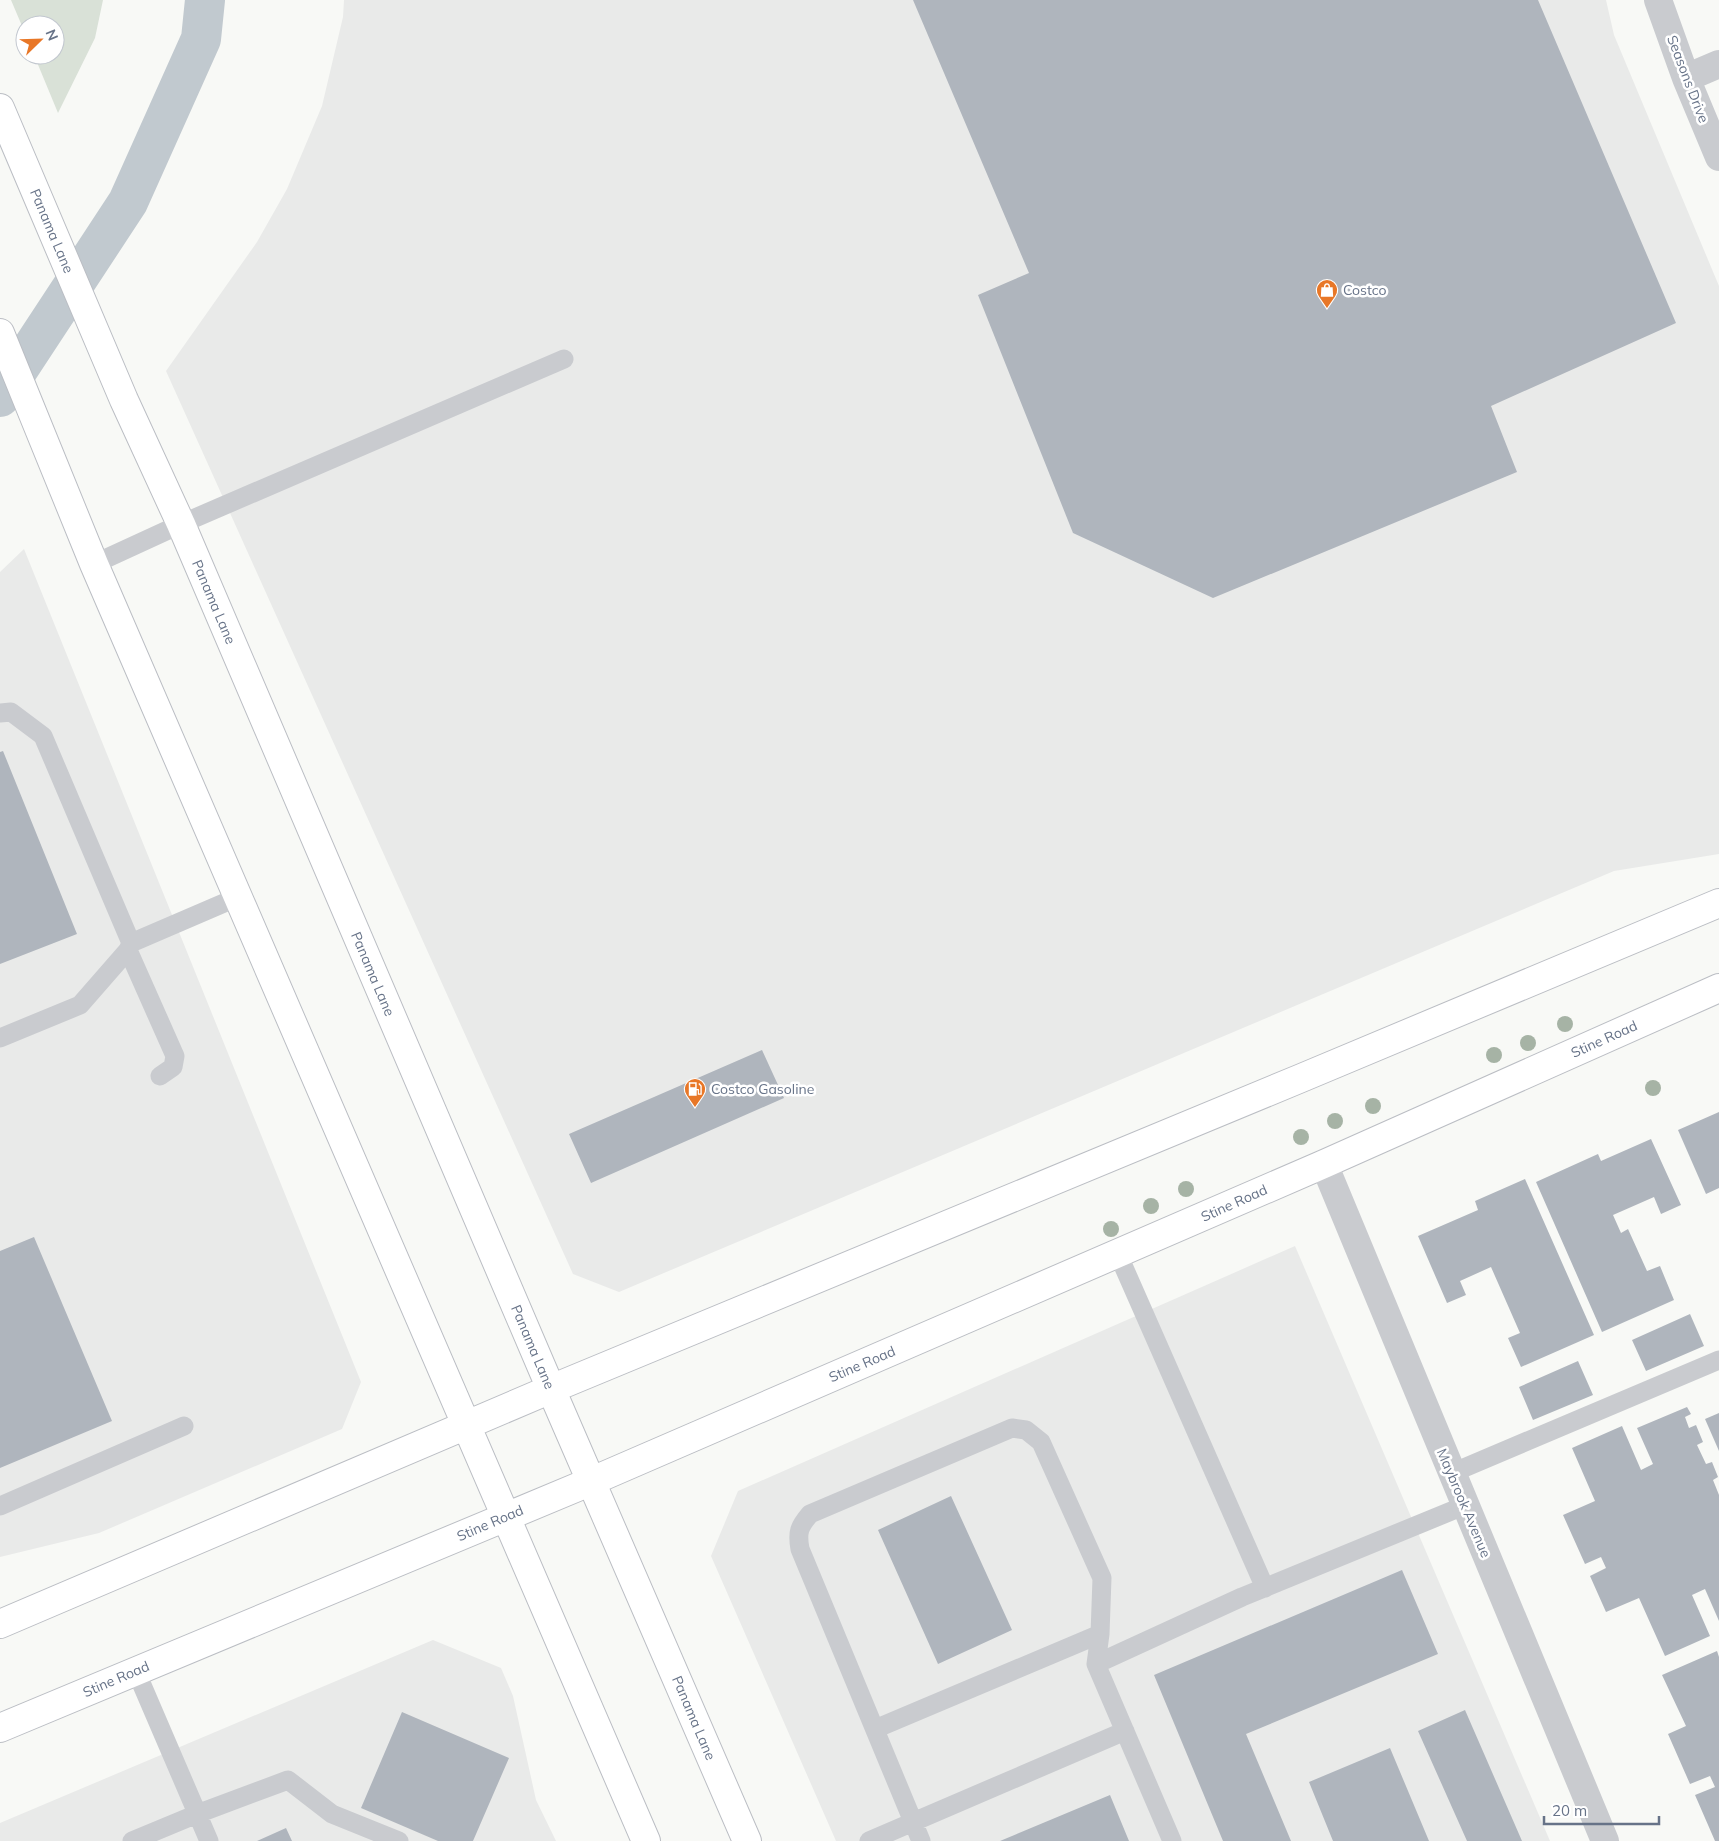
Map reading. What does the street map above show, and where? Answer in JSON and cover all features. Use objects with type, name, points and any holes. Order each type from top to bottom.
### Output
[{"type":"main road","name":"Panama Lane","points":[[0,108],[124,400],[181,524],[746,1841]]},
{"type":"main road","points":[[0,333],[94,564],[646,1841]]},
{"type":"main road","points":[[0,1624],[551,1389],[1308,1076],[1719,903]]},
{"type":"main road","name":"Stine Road","points":[[0,1728],[592,1481],[1324,1164],[1713,990]]},
{"type":"street","name":"Seasons Drive","points":[[1658,0],[1686,78],[1719,157]]},
{"type":"street","points":[[1686,78],[1719,64]]},
{"type":"street","name":"Maybrook Avenue","points":[[1324,1164],[1605,1841]]},
{"type":"lane","points":[[94,564],[181,524],[564,359]]},
{"type":"lane","points":[[0,713],[11,712],[43,736],[175,1056],[173,1067],[160,1076]]},
{"type":"lane","points":[[0,1038],[80,1005],[130,946],[238,897]]},
{"type":"lane","points":[[1118,1254],[1265,1588]]},
{"type":"lane","points":[[1452,1473],[1719,1360]]},
{"type":"lane","points":[[0,1506],[184,1426]]},
{"type":"lane","points":[[921,1841],[800,1549],[798,1535],[802,1524],[810,1514],[1012,1428],[1026,1430],[1041,1442],[1102,1578],[1100,1634],[1096,1664],[1172,1841]]},
{"type":"lane","points":[[1096,1664],[1265,1588],[1466,1505]]},
{"type":"lane","points":[[875,1729],[1100,1634]]},
{"type":"lane","points":[[136,1671],[209,1841]]},
{"type":"lane","points":[[869,1841],[1125,1732]]},
{"type":"lane","points":[[132,1841],[288,1780],[332,1814],[399,1841]]},
{"type":"shaded area","points":[[11,0],[103,0],[95,38],[58,113],[38,65],[65,65],[65,15],[17,15]]},
{"type":"shaded area","points":[[344,0],[1606,0],[1614,35],[1719,286],[1719,854],[1614,871],[619,1292],[573,1274],[166,371],[257,242],[287,189],[322,106],[343,17]]},
{"type":"shaded area","points":[[24,549],[361,1382],[342,1429],[99,1533],[0,1557],[0,572]]},
{"type":"shaded area","points":[[1295,1246],[1550,1841],[836,1841],[711,1556],[738,1491]]},
{"type":"shaded area","points":[[433,1640],[501,1668],[513,1696],[536,1800],[556,1841],[0,1841],[0,1823]]},
{"type":"building","name":"Costco","points":[[913,0],[1538,0],[1676,323],[1491,406],[1517,472],[1213,598],[1073,533],[978,295],[1029,273]]},
{"type":"building","points":[[3,751],[77,934],[0,964],[0,752]]},
{"type":"building","name":"Costco Gasoline","points":[[762,1050],[784,1098],[591,1183],[569,1134]]},
{"type":"building","points":[[1719,1112],[1719,1188],[1706,1194],[1678,1130]]},
{"type":"building","points":[[1651,1139],[1681,1205],[1661,1214],[1654,1197],[1613,1215],[1621,1233],[1628,1229],[1647,1271],[1660,1266],[1674,1300],[1602,1332],[1536,1182],[1598,1154],[1601,1161]]},
{"type":"building","points":[[1525,1179],[1594,1335],[1521,1367],[1508,1338],[1520,1333],[1491,1267],[1460,1281],[1466,1295],[1447,1303],[1418,1236],[1478,1210],[1475,1201]]},
{"type":"building","points":[[34,1237],[112,1421],[0,1468],[0,1251]]},
{"type":"building","points":[[1690,1314],[1704,1346],[1646,1371],[1632,1340]]},
{"type":"building","points":[[1578,1361],[1593,1395],[1533,1420],[1519,1387]]},
{"type":"building","points":[[1687,1407],[1691,1414],[1685,1417],[1689,1428],[1696,1425],[1703,1442],[1697,1445],[1706,1464],[1712,1462],[1718,1477],[1713,1480],[1719,1495],[1719,1621],[1705,1589],[1692,1595],[1710,1636],[1665,1656],[1639,1598],[1606,1612],[1590,1576],[1606,1568],[1601,1557],[1585,1564],[1563,1515],[1595,1501],[1572,1448],[1622,1426],[1641,1470],[1653,1464],[1637,1428]]},
{"type":"building","points":[[1719,1413],[1719,1451],[1705,1419]]},
{"type":"building","points":[[951,1496],[1012,1630],[938,1664],[878,1530]]},
{"type":"building","points":[[1402,1570],[1438,1654],[1246,1734],[1291,1841],[1223,1841],[1154,1675]]},
{"type":"building","points":[[1717,1651],[1719,1657],[1719,1841],[1715,1841],[1695,1795],[1715,1787],[1710,1776],[1690,1784],[1668,1734],[1686,1726],[1662,1675]]},
{"type":"building","points":[[1465,1710],[1522,1841],[1467,1841],[1418,1731]]},
{"type":"building","points":[[402,1712],[509,1758],[473,1841],[438,1841],[361,1808]]},
{"type":"building","points":[[1390,1748],[1429,1841],[1333,1841],[1309,1782]]},
{"type":"building","points":[[1110,1795],[1129,1841],[1000,1841]]},
{"type":"building","points":[[286,1828],[292,1841],[257,1841]]},
{"type":"waterway","points":[[0,397],[128,202],[201,39],[205,0]]},
{"type":"place","name":"Costco","points":[[1327,309]]},
{"type":"place","name":"Costco Gasoline","points":[[695,1108]]}]
